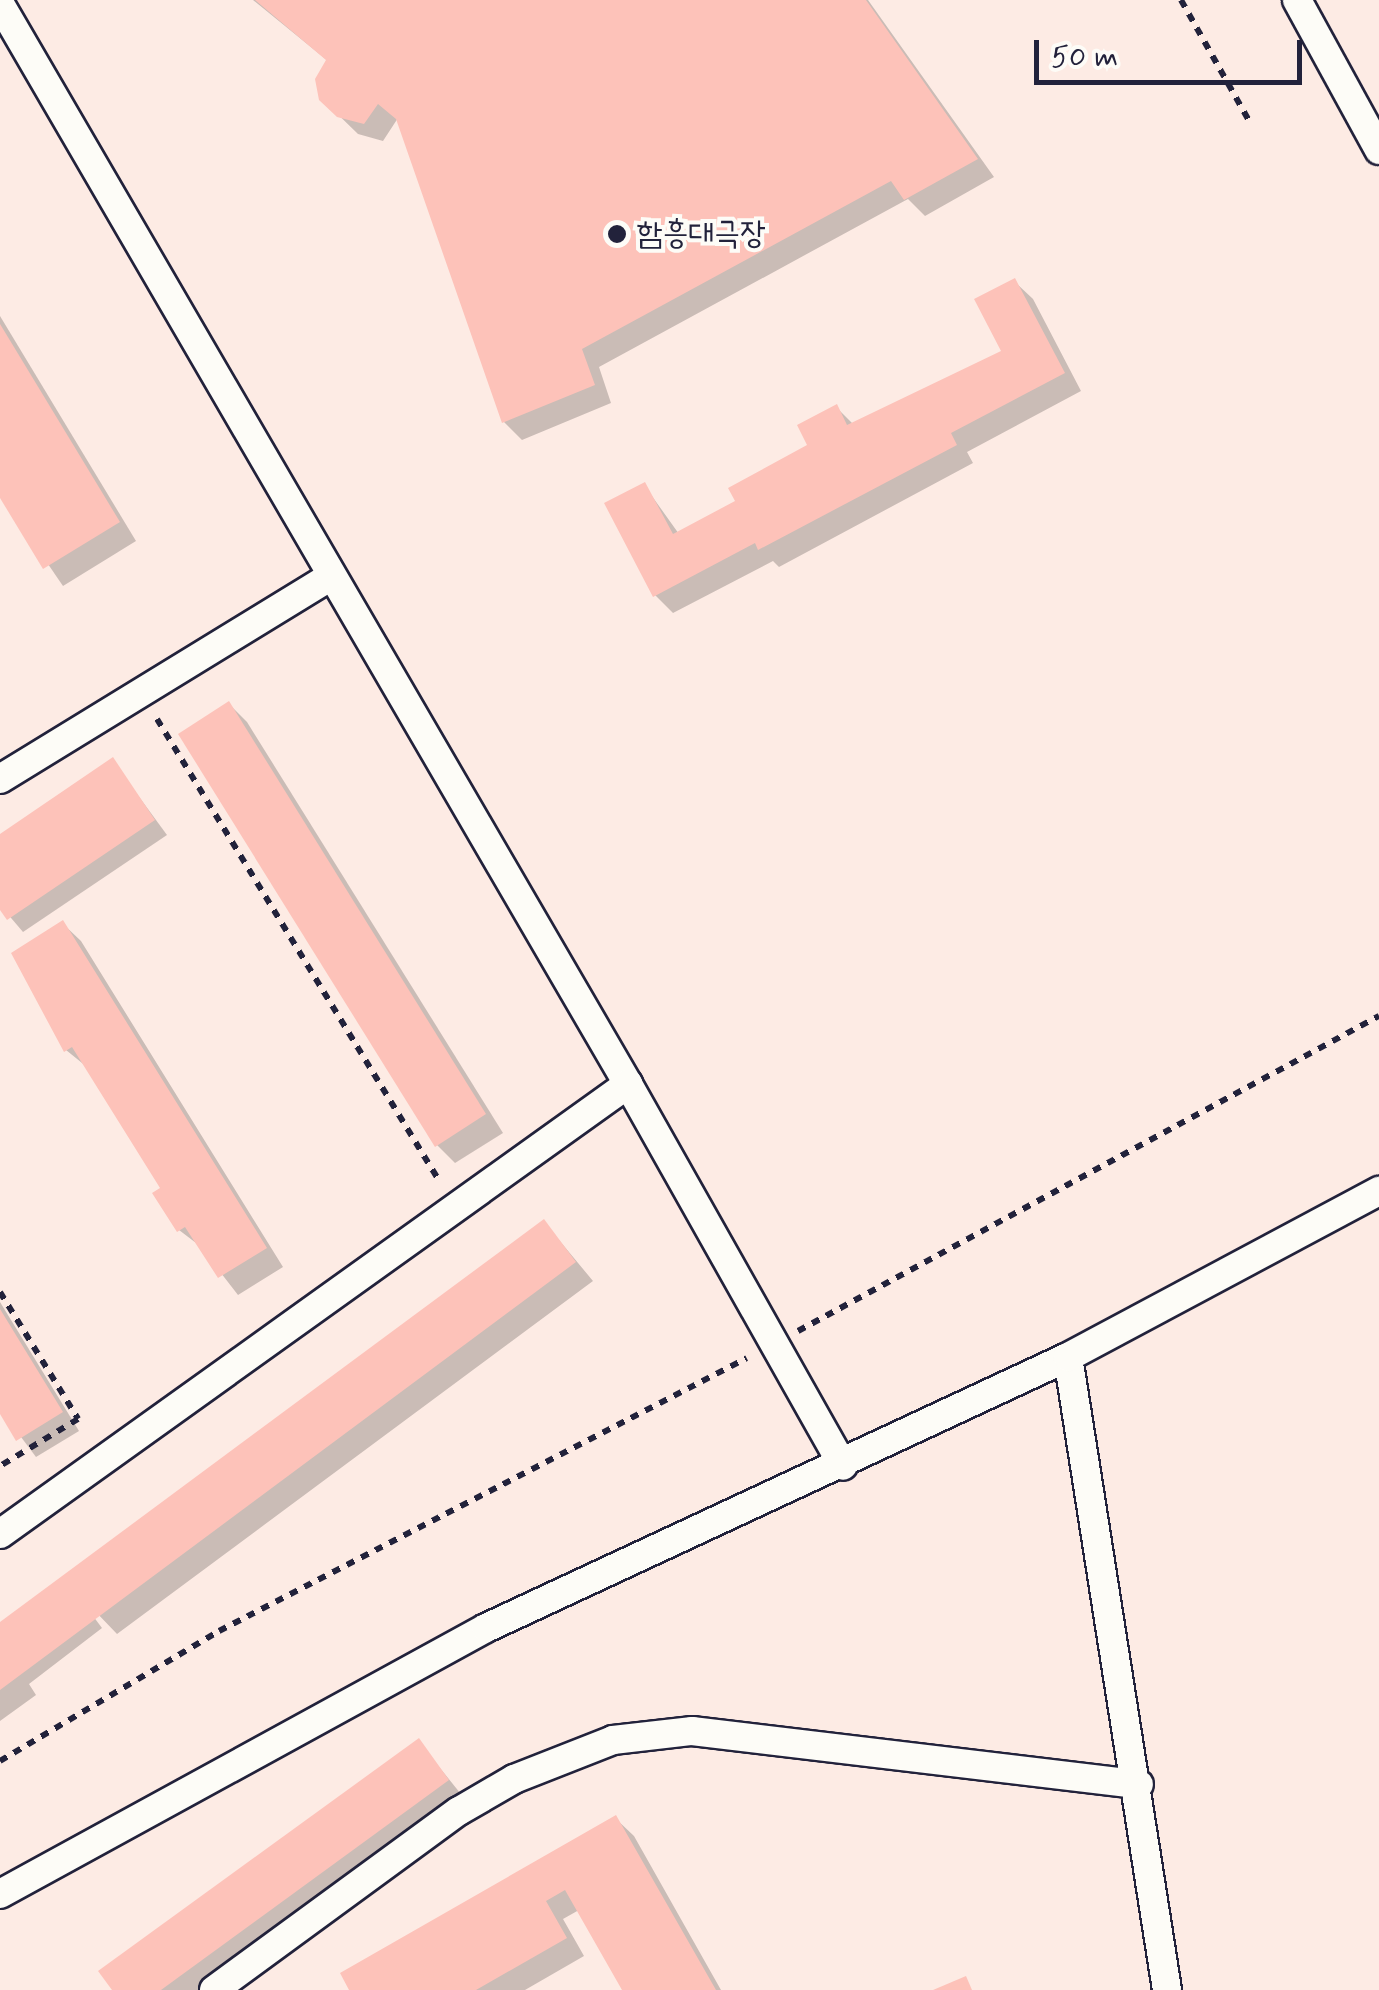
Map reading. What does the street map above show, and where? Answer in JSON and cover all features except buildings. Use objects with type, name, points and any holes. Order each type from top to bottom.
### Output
[{"type":"street","points":[[1296,0],[1379,150]]},
{"type":"street","points":[[0,4],[328,577],[628,1084],[843,1466]]},
{"type":"street","points":[[0,778],[328,577]]},
{"type":"street","points":[[0,1533],[453,1204],[628,1084]]},
{"type":"street","points":[[0,1894],[486,1628],[843,1466],[1068,1357],[1379,1192]]},
{"type":"street","points":[[1068,1357],[1139,1784],[1168,1990]]},
{"type":"street","points":[[214,1990],[459,1810],[514,1779],[613,1740],[692,1731],[1139,1784]]},
{"type":"path","points":[[1181,0],[1251,124]]},
{"type":"path","points":[[141,692],[453,1204]]},
{"type":"path","points":[[0,1761],[219,1631],[774,1344],[1379,1016]]},
{"type":"path","points":[[0,1292],[78,1419],[0,1466]]},
{"type":"place","name":"함흥대극장","points":[[617,234]]}]
